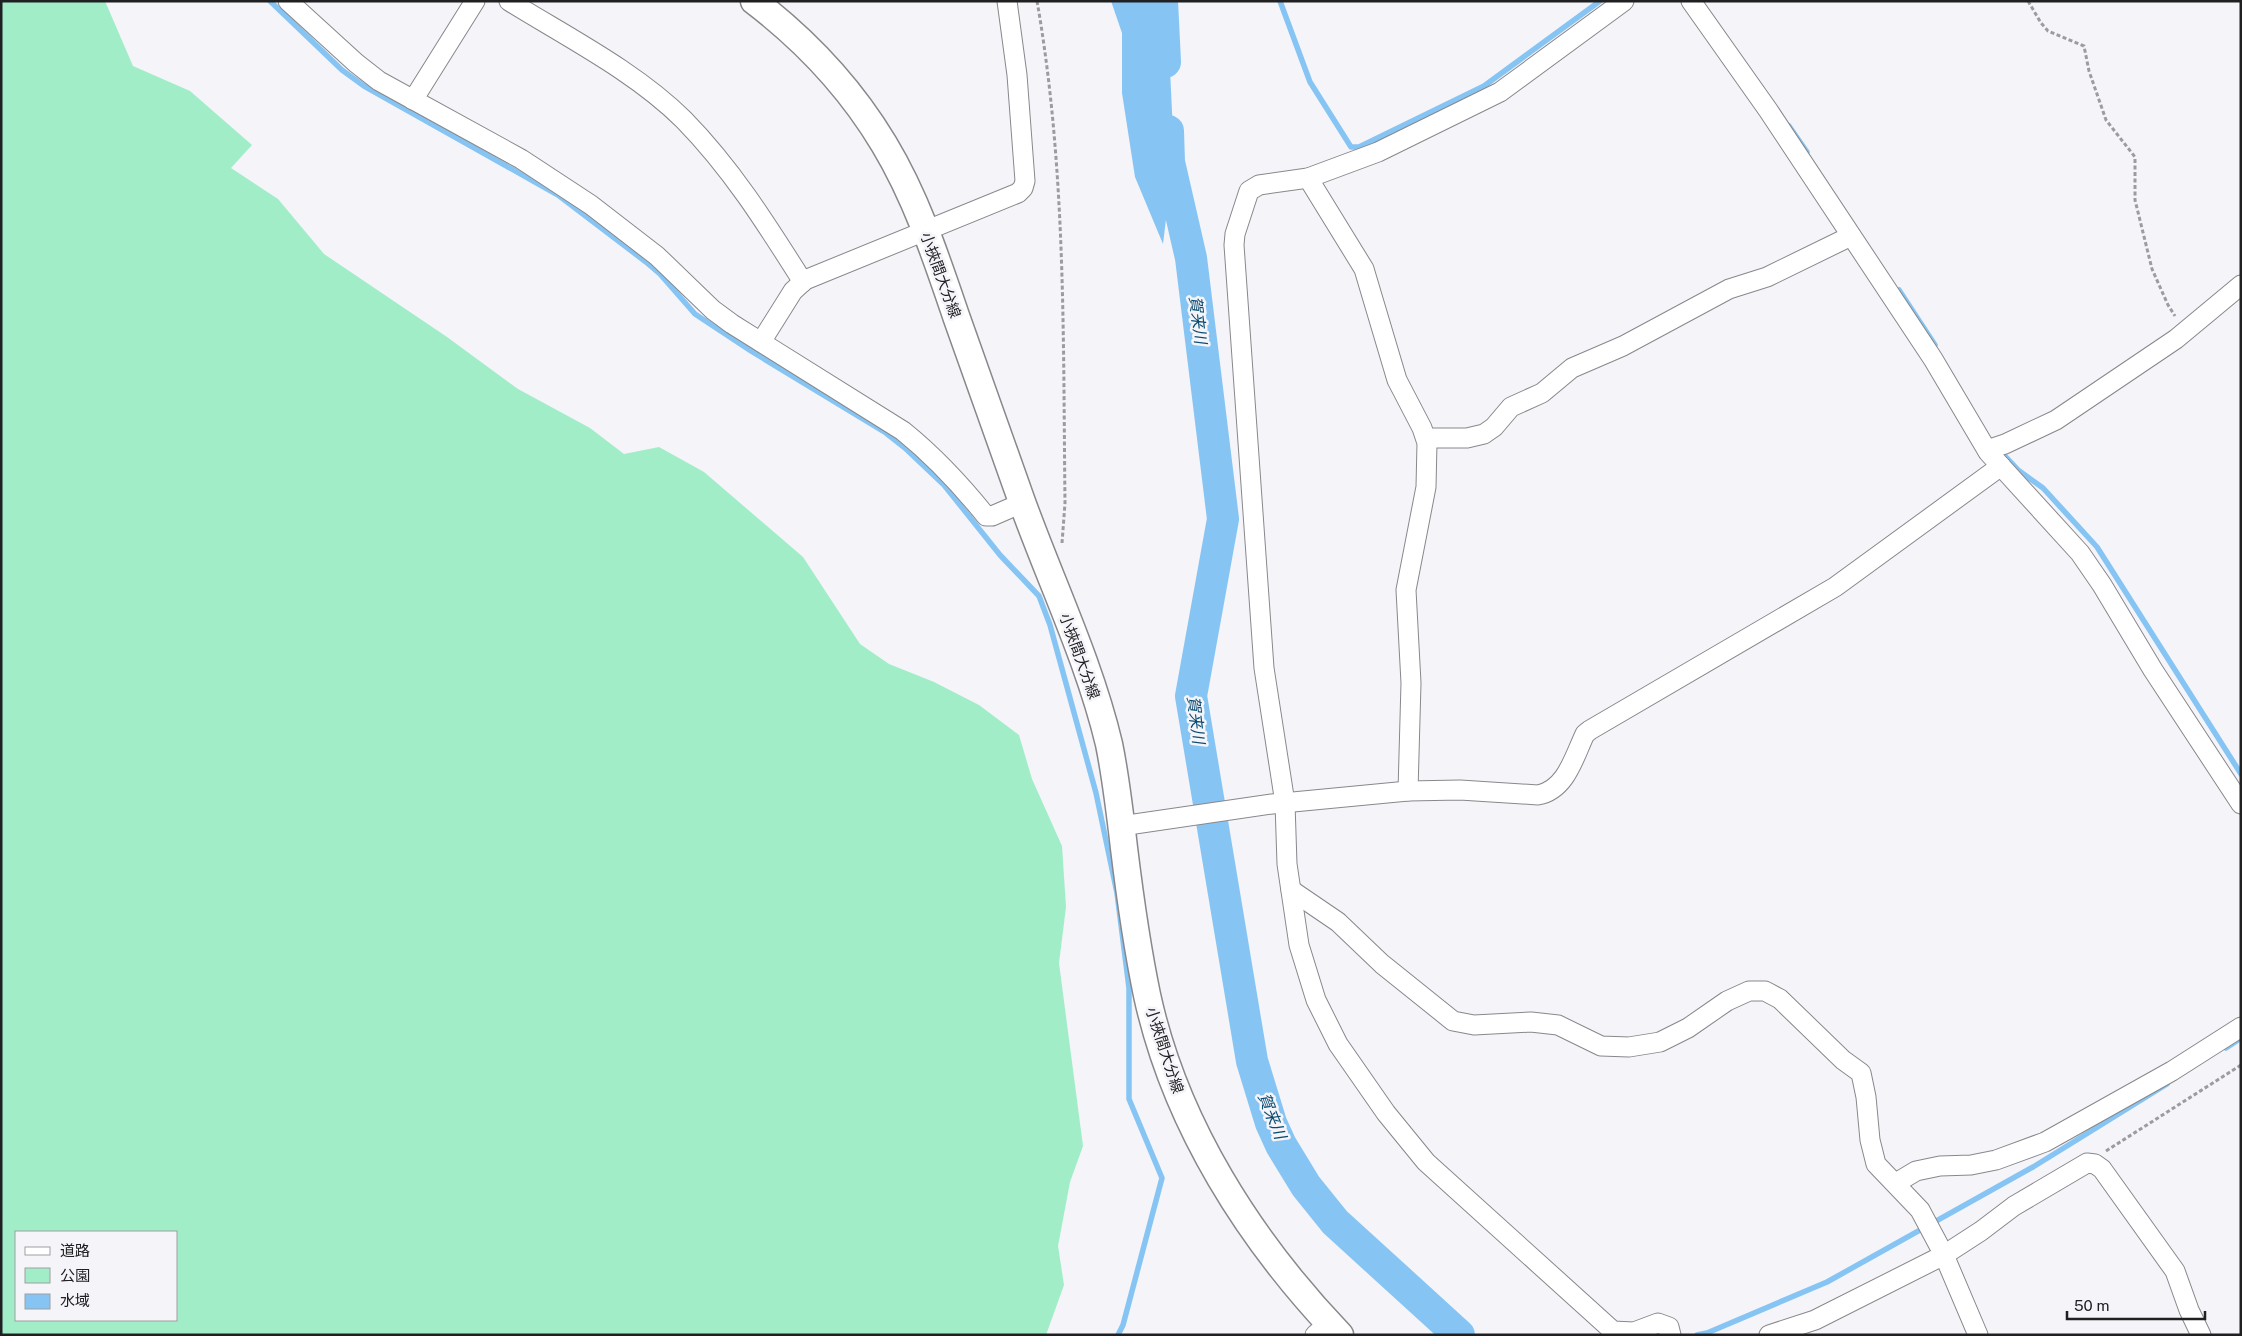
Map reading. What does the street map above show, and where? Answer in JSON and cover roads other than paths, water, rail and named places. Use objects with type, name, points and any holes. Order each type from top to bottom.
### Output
[{"type":"main road","name":"小挾間大分線","points":[[754,1],[800,40],[859,107],[895,164],[925,231],[1022,504],[1094,693],[1113,765],[1133,824],[1147,994],[1161,1046],[1182,1102],[1203,1147],[1232,1196],[1328,1331]]},
{"type":"street","points":[[288,1],[356,63],[379,81],[521,159],[591,205],[657,256],[713,310],[732,324],[903,431],[927,451],[986,516],[992,516],[1022,504]]},
{"type":"street","points":[[413,100],[475,1]]},
{"type":"street","points":[[509,1],[640,84],[683,120],[744,190],[803,282]]},
{"type":"street","points":[[761,342],[793,292],[803,282],[1018,193],[1025,184],[1021,115],[1007,1]]},
{"type":"street","points":[[1624,1],[1500,92],[1378,152],[1308,178],[1259,185],[1249,191],[1234,234],[1234,245],[1264,668],[1279,804],[1299,945],[1316,1000],[1338,1044],[1403,1136],[1432,1168],[1613,1331],[1634,1332],[1658,1323],[1669,1327],[1671,1335]]},
{"type":"street","points":[[1691,1],[1768,110],[1933,359],[1987,450],[2080,553],[2102,585],[2153,670],[2241,804]]},
{"type":"street","points":[[1308,178],[1364,269],[1397,380],[1426,438],[1428,464],[1426,487],[1406,590],[1410,683],[1408,791]]},
{"type":"street","points":[[1426,438],[1467,438],[1484,434],[1494,427],[1511,407],[1542,393],[1572,368],[1623,346],[1729,289],[1767,277],[1851,236]]},
{"type":"street","points":[[1987,450],[2005,444],[2056,420],[2186,331],[2241,285]]},
{"type":"street","points":[[1133,824],[1279,804],[1408,791],[1451,790],[1538,796],[1547,794],[1560,783],[1586,734],[1590,730],[1835,587],[2001,466]]},
{"type":"street","points":[[1291,890],[1338,922],[1382,964],[1446,1016],[1464,1024],[1531,1022],[1558,1025],[1601,1046],[1629,1047],[1660,1042],[1688,1028],[1727,1001],[1749,991],[1765,991],[1780,999],[1844,1060],[1861,1073],[1866,1097],[1870,1140],[1876,1164],[1920,1210],[1944,1254],[1978,1335]]},
{"type":"street","points":[[1896,1184],[1916,1171],[1940,1166],[1971,1165],[1996,1160],[2045,1142],[2172,1071],[2241,1027]]},
{"type":"street","points":[[1769,1335],[1815,1320],[1944,1254],[1981,1232],[2014,1206],[2087,1163],[2095,1164],[2102,1169],[2175,1271],[2188,1310],[2201,1335]]},
{"type":"water","points":[[1111,1],[1160,1],[1169,49],[1174,153],[1163,244],[1135,177],[1122,93],[1122,33]]},
{"type":"waterway","points":[[270,1],[342,70],[364,86],[558,195],[660,274],[695,314],[751,351],[886,433],[905,448],[944,485],[1000,555],[1039,596],[1050,625],[1096,793],[1117,893],[1129,988],[1129,1099],[1162,1178],[1123,1325],[1118,1335]]},
{"type":"waterway","name":"賀来川","points":[[1162,1],[1165,62]]},
{"type":"waterway","points":[[1280,1],[1310,82],[1351,147],[1359,147],[1484,86],[1600,1]]},
{"type":"waterway","points":[[1789,126],[1807,152]]},
{"type":"waterway","name":"賀来川","points":[[1168,131],[1169,162],[1191,258],[1223,519],[1191,696],[1252,1061],[1271,1123],[1281,1145],[1306,1186],[1335,1222],[1459,1335]]},
{"type":"waterway","points":[[1899,290],[1935,345]]},
{"type":"waterway","points":[[2002,453],[2018,470],[2043,488],[2097,547],[2241,774]]},
{"type":"waterway","points":[[2226,1048],[2241,1038]]},
{"type":"waterway","points":[[1697,1335],[1707,1333],[1827,1282],[2033,1167],[2167,1084]]}]
